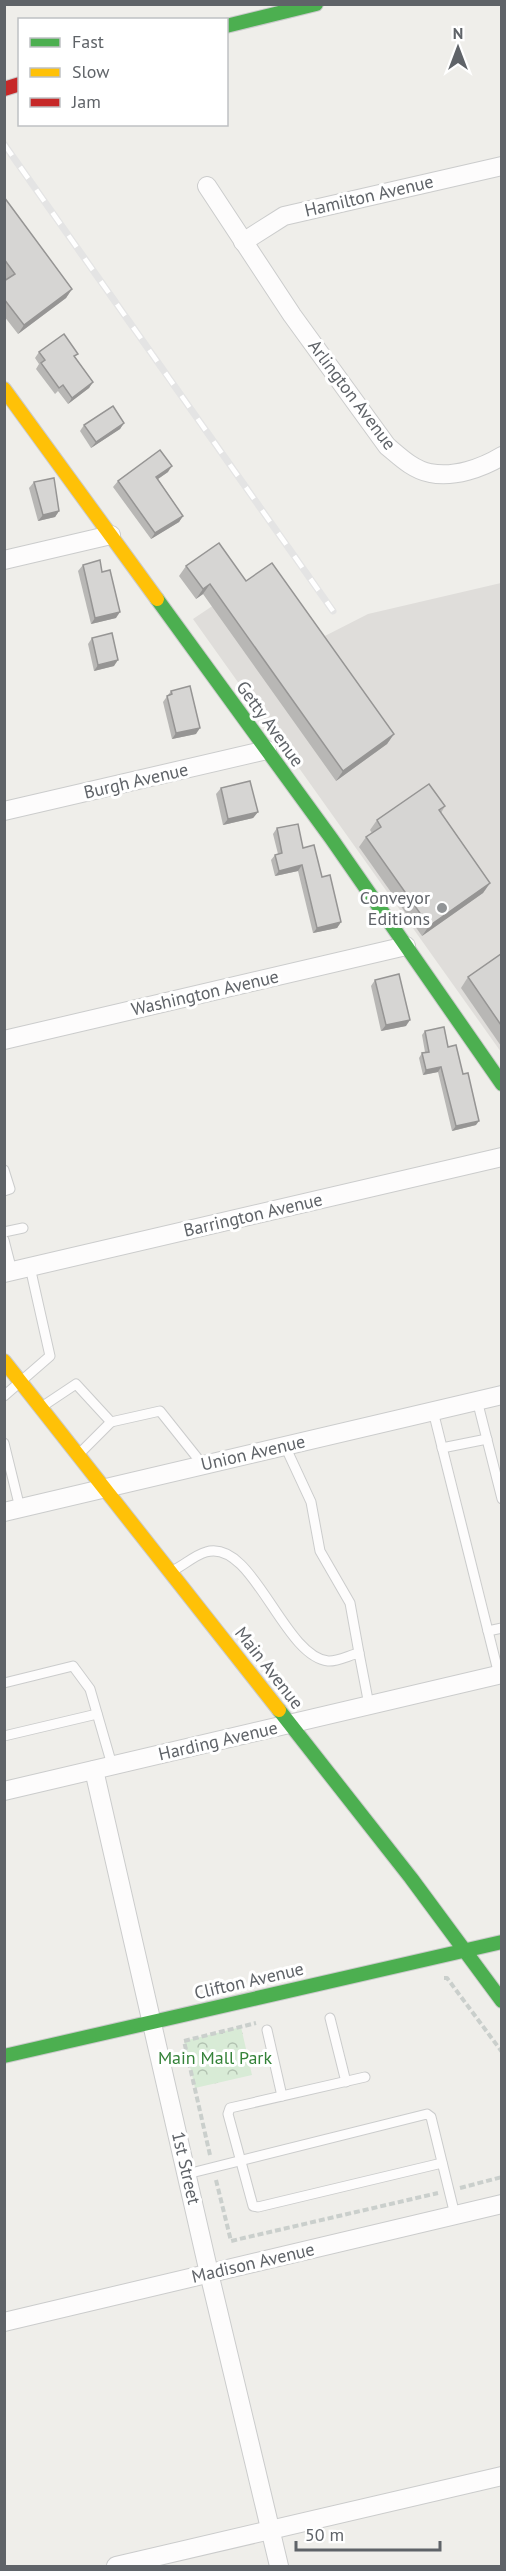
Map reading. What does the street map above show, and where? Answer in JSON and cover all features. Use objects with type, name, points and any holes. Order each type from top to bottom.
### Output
[{"type":"main road","points":[[228,26],[307,6]]},
{"type":"main road","name":"Getty Avenue","points":[[4,389],[267,750],[501,1084]]},
{"type":"main road","name":"Main Avenue","points":[[4,1361],[411,1878],[501,2001]]},
{"type":"main road","name":"Clifton Avenue","points":[[4,2056],[501,1942]]},
{"type":"street","name":"Hamilton Avenue","points":[[243,242],[284,216],[501,166]]},
{"type":"street","name":"Arlington Avenue","points":[[207,186],[298,324],[387,446],[407,462],[429,473],[452,473],[475,469],[501,456]]},
{"type":"street","points":[[4,560],[111,535]]},
{"type":"street","name":"Burgh Avenue","points":[[4,811],[267,750]]},
{"type":"street","name":"Washington Avenue","points":[[4,1040],[406,946]]},
{"type":"street","name":"Barrington Avenue","points":[[8,1272],[501,1157]]},
{"type":"street","name":"Union Avenue","points":[[12,1510],[501,1395]]},
{"type":"street","name":"Harding Avenue","points":[[4,1791],[500,1674]]},
{"type":"street","name":"1st Street","points":[[103,1768],[153,2022],[209,2273],[279,2566]]},
{"type":"street","name":"Madison Avenue","points":[[4,2322],[501,2204]]},
{"type":"street","points":[[116,2566],[501,2476]]},
{"type":"lane","points":[[4,1170],[10,1189],[4,1191]]},
{"type":"lane","points":[[4,1232],[23,1228]]},
{"type":"lane","points":[[4,1240],[8,1272]]},
{"type":"lane","points":[[4,1396],[50,1356],[30,1267]]},
{"type":"lane","points":[[40,1407],[76,1384],[111,1422]]},
{"type":"lane","points":[[477,1400],[501,1499]]},
{"type":"lane","points":[[78,1455],[111,1422],[160,1411],[203,1465]]},
{"type":"lane","points":[[433,1411],[500,1674]]},
{"type":"lane","points":[[442,1448],[487,1439]]},
{"type":"lane","points":[[4,1443],[12,1510]]},
{"type":"lane","points":[[285,1446],[311,1502],[320,1551],[350,1603],[369,1705]]},
{"type":"lane","points":[[170,1572],[207,1552],[225,1553],[243,1566],[308,1654],[329,1662],[359,1653]]},
{"type":"lane","points":[[488,1631],[501,1629]]},
{"type":"lane","points":[[4,1683],[73,1666],[90,1689],[97,1714],[103,1768]]},
{"type":"lane","points":[[4,1736],[97,1714]]},
{"type":"lane","points":[[330,2018],[346,2082]]},
{"type":"lane","points":[[265,2026],[282,2096]]},
{"type":"lane","points":[[365,2077],[230,2108],[228,2114],[251,2203],[258,2206],[442,2163]]},
{"type":"lane","points":[[187,2174],[427,2114],[431,2117],[455,2215]]},
{"type":"path","points":[[437,1980],[447,1978],[501,2052]]},
{"type":"path","points":[[265,2026],[184,2041],[231,2241],[501,2177]]},
{"type":"shaded area","points":[[266,570],[317,640],[368,614],[501,583],[501,1052],[193,619]]},
{"type":"green space","name":"Main Mall Park","points":[[241,2027],[252,2075],[195,2088],[184,2041]]},
{"type":"building","points":[[4,197],[72,289],[24,325],[4,299],[4,281],[15,274],[4,259]]},
{"type":"building","points":[[64,334],[78,354],[74,356],[93,382],[72,398],[63,385],[59,388],[41,363],[45,360],[39,352]]},
{"type":"building","points":[[113,406],[124,423],[96,442],[84,425]]},
{"type":"building","points":[[160,450],[172,466],[156,477],[183,516],[155,533],[118,481]]},
{"type":"building","points":[[54,478],[59,511],[43,515],[34,482]]},
{"type":"building","points":[[219,543],[246,581],[272,563],[394,734],[343,771],[210,584],[203,589],[186,566]]},
{"type":"building","points":[[100,560],[102,572],[110,570],[120,612],[95,618],[83,565]]},
{"type":"building","points":[[112,633],[118,660],[98,665],[92,638]]},
{"type":"building","points":[[190,686],[200,728],[176,733],[167,696],[172,694],[171,691]]},
{"type":"building","points":[[250,781],[258,812],[228,819],[221,788]]},
{"type":"building","points":[[429,784],[445,806],[439,810],[490,883],[429,926],[366,837],[381,827],[377,820]]},
{"type":"building","points":[[298,824],[303,848],[314,845],[322,877],[330,875],[341,922],[317,928],[302,865],[279,871],[275,855],[282,853],[277,828]]},
{"type":"building","points":[[501,954],[501,1025],[468,977]]},
{"type":"building","points":[[399,974],[410,1020],[386,1025],[375,980]]},
{"type":"building","points":[[444,1027],[448,1047],[456,1045],[463,1074],[468,1073],[479,1121],[456,1126],[441,1067],[426,1070],[422,1053],[429,1052],[425,1031]]},
{"type":"railway","points":[[4,144],[333,611]]},
{"type":"traffic: fast","points":[[228,26],[316,4]]},
{"type":"traffic: fast","points":[[157,599],[331,838],[502,1084]]},
{"type":"traffic: fast","points":[[279,1710],[411,1878],[502,2001]]},
{"type":"traffic: fast","points":[[4,2056],[502,1942]]},
{"type":"traffic: slow","points":[[4,389],[157,599]]},
{"type":"traffic: slow","points":[[4,1361],[279,1710]]},
{"type":"traffic: jam","points":[[4,89],[18,85]]},
{"type":"place","name":"Conveyor Editions","points":[[442,908]]}]
